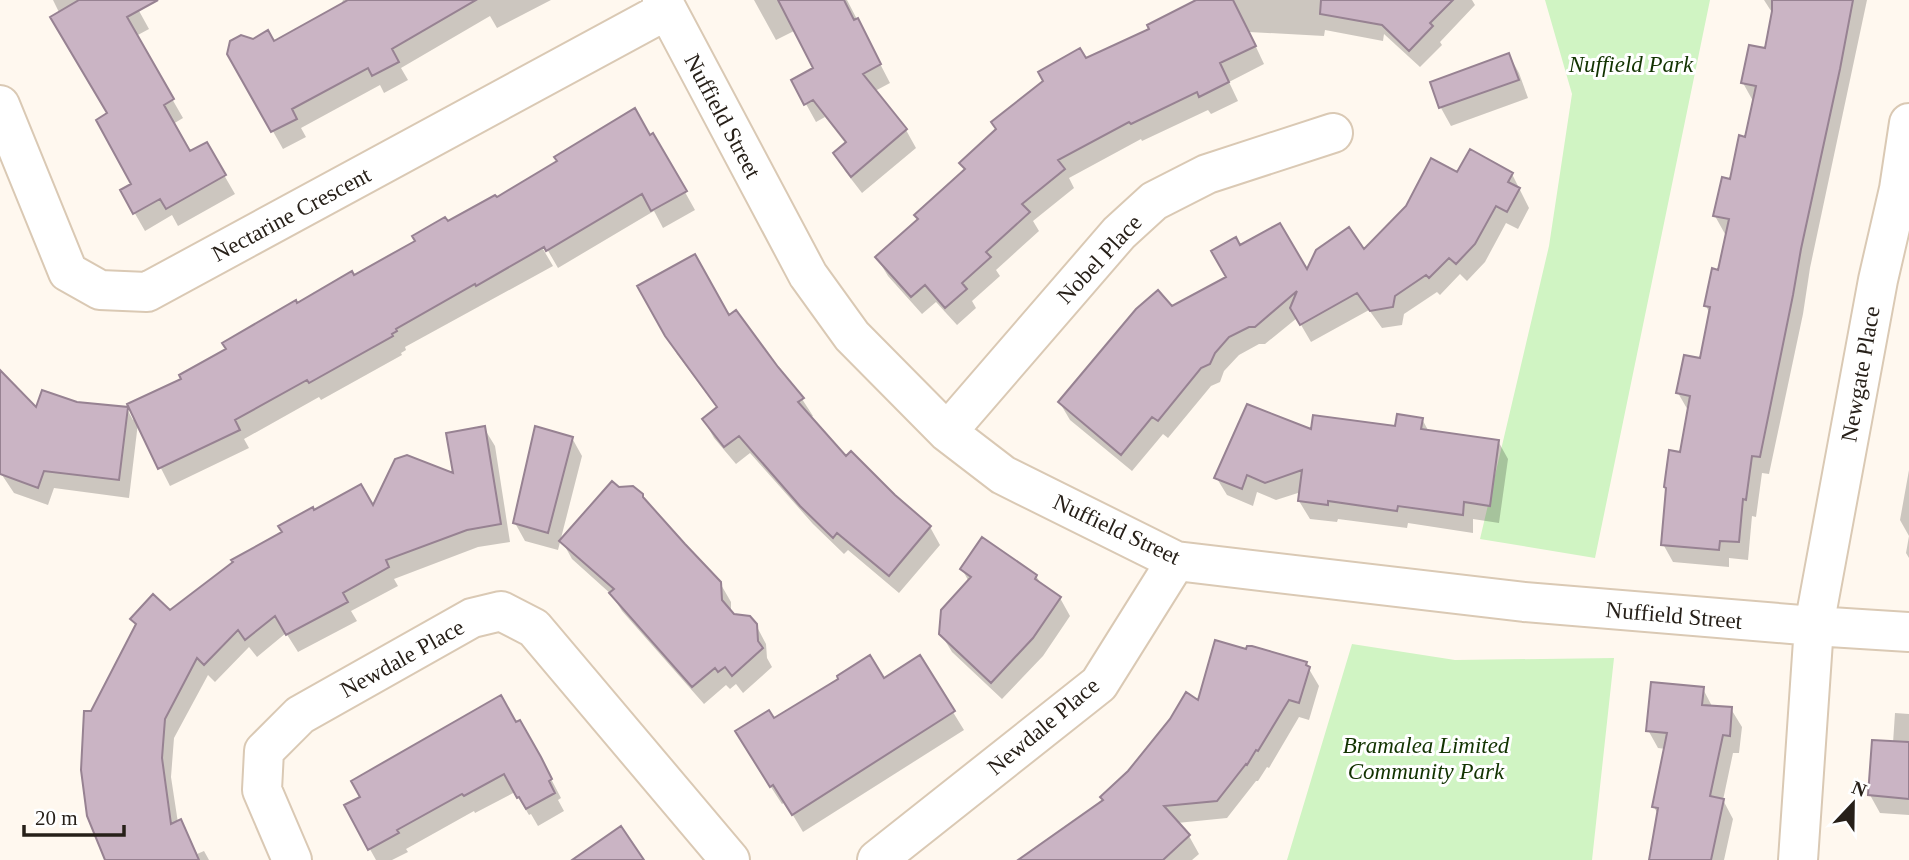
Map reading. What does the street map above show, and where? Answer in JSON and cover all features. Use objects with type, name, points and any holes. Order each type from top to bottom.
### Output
[{"type":"street","name":"Nectarine Crescent","points":[[0,105],[68,272],[100,290],[147,292],[664,5]]},
{"type":"street","name":"Nuffield Street","points":[[664,5],[808,275],[852,336],[947,432],[1003,475],[1176,561],[1524,603],[1909,632]]},
{"type":"street","name":"Newgate Place","points":[[1798,860],[1814,626],[1878,280],[1904,190],[1909,123]]},
{"type":"street","name":"Nobel Place","points":[[947,432],[1119,233],[1154,201],[1207,174],[1333,133]]},
{"type":"street","name":"Newdale Place","points":[[877,860],[1099,684],[1176,561]]},
{"type":"street","name":"Newdale Place","points":[[292,860],[262,790],[264,751],[300,715],[472,618],[501,611],[534,628],[730,860]]},
{"type":"green space","name":"Nuffield Park","points":[[1545,0],[1710,0],[1595,558],[1480,539],[1549,246],[1572,94]]},
{"type":"green space","name":"Bramalea Limited Community Park","points":[[1352,644],[1455,660],[1614,658],[1592,860],[1287,860]]},
{"type":"building","points":[[79,0],[158,0],[127,17],[174,99],[164,105],[190,151],[207,142],[226,175],[166,209],[160,199],[133,214],[120,190],[131,184],[96,120],[107,113],[50,17]]},
{"type":"building","points":[[348,0],[476,0],[392,49],[399,62],[372,76],[368,68],[292,109],[297,119],[271,132],[227,54],[230,41],[241,35],[253,39],[268,30],[274,41]]},
{"type":"building","points":[[778,0],[844,0],[854,20],[858,18],[881,64],[863,74],[907,129],[851,177],[833,153],[846,142],[813,100],[804,105],[791,80],[813,68]]},
{"type":"building","points":[[1196,0],[1233,0],[1256,46],[1220,63],[1229,82],[1199,97],[1197,92],[1131,124],[1129,122],[1058,160],[1065,169],[1022,204],[1030,212],[986,252],[991,257],[962,283],[967,289],[945,308],[925,285],[911,297],[875,257],[918,219],[914,215],[965,169],[959,163],[996,129],[991,122],[1043,81],[1038,72],[1080,48],[1086,58],[1149,29],[1147,25]]},
{"type":"building","points":[[1321,0],[1453,0],[1430,23],[1433,26],[1409,51],[1382,25],[1320,14]]},
{"type":"building","points":[[1772,0],[1853,0],[1760,457],[1752,456],[1746,500],[1743,499],[1739,542],[1720,541],[1719,550],[1661,545],[1669,450],[1680,452],[1690,396],[1676,393],[1684,355],[1700,358],[1710,307],[1704,306],[1712,268],[1718,270],[1729,219],[1713,216],[1722,177],[1730,179],[1739,135],[1745,137],[1756,86],[1741,83],[1749,45],[1765,48]]},
{"type":"building","points":[[1509,53],[1519,80],[1439,108],[1430,82]]},
{"type":"building","points":[[635,108],[687,191],[651,211],[642,194],[546,251],[544,247],[476,286],[475,284],[396,329],[393,336],[309,383],[307,380],[235,420],[240,430],[158,469],[127,404],[181,379],[179,375],[226,349],[222,343],[296,300],[297,303],[352,271],[354,275],[415,241],[412,236],[445,217],[448,221],[495,195],[497,197],[557,161],[554,157]]},
{"type":"building","points":[[1470,149],[1513,173],[1508,182],[1520,188],[1507,212],[1496,206],[1475,244],[1456,264],[1449,258],[1429,278],[1426,275],[1395,296],[1393,307],[1370,311],[1357,293],[1300,325],[1290,308],[1297,291],[1255,327],[1249,327],[1229,337],[1215,353],[1210,364],[1201,368],[1158,421],[1152,417],[1121,455],[1058,402],[1136,309],[1158,290],[1172,306],[1226,277],[1211,251],[1236,237],[1240,245],[1280,223],[1307,269],[1316,250],[1349,227],[1364,249],[1406,206],[1431,158],[1457,172]]},
{"type":"building","points":[[695,254],[729,315],[736,310],[804,398],[798,402],[846,456],[851,451],[931,526],[889,576],[837,533],[833,538],[800,506],[739,436],[724,447],[702,419],[717,407],[665,336],[637,286]]},
{"type":"building","points":[[0,370],[36,407],[42,390],[77,402],[128,407],[119,480],[44,471],[38,488],[0,474]]},
{"type":"building","points":[[1247,404],[1311,429],[1313,415],[1395,426],[1397,414],[1423,418],[1421,429],[1499,440],[1490,506],[1464,502],[1463,515],[1398,506],[1397,511],[1328,501],[1328,505],[1298,501],[1302,470],[1265,483],[1247,475],[1242,489],[1214,478]]},
{"type":"building","points":[[485,426],[501,524],[467,530],[386,560],[389,567],[343,593],[348,602],[286,635],[275,616],[245,640],[238,630],[204,665],[197,658],[165,719],[162,758],[171,824],[181,819],[199,860],[105,860],[87,816],[81,770],[84,711],[91,711],[136,624],[130,619],[153,594],[170,610],[233,562],[231,560],[282,532],[278,526],[361,484],[373,505],[395,459],[407,455],[453,473],[446,433]]},
{"type":"building","points":[[535,426],[573,437],[548,533],[513,523]]},
{"type":"building","points":[[612,481],[619,487],[633,486],[643,494],[721,582],[722,600],[734,614],[750,616],[757,624],[758,641],[763,648],[732,676],[725,667],[718,672],[715,668],[692,687],[609,593],[614,589],[559,541]]},
{"type":"building","points":[[982,537],[1037,575],[1035,579],[1061,597],[1033,638],[991,683],[939,634],[941,610],[971,577],[960,569]]},
{"type":"building","points":[[1215,640],[1246,649],[1247,646],[1252,646],[1307,662],[1306,665],[1310,667],[1299,703],[1289,700],[1258,751],[1256,750],[1217,801],[1164,806],[1190,835],[1163,860],[1018,860],[1103,800],[1100,797],[1128,771],[1170,719],[1186,692],[1198,700]]},
{"type":"building","points":[[870,655],[884,678],[920,655],[955,711],[792,815],[773,785],[770,787],[735,731],[769,710],[774,718],[838,679],[837,676]]},
{"type":"building","points":[[1651,682],[1704,687],[1702,705],[1732,707],[1730,736],[1723,735],[1710,796],[1724,799],[1711,860],[1649,860],[1658,808],[1652,807],[1667,733],[1646,731]]},
{"type":"building","points":[[501,695],[516,722],[520,720],[541,757],[552,779],[549,781],[555,793],[526,809],[504,774],[397,830],[399,833],[368,850],[344,805],[360,797],[351,781]]},
{"type":"building","points":[[1872,740],[1909,742],[1909,799],[1868,795]]},
{"type":"building","points":[[621,826],[644,860],[572,860]]}]
